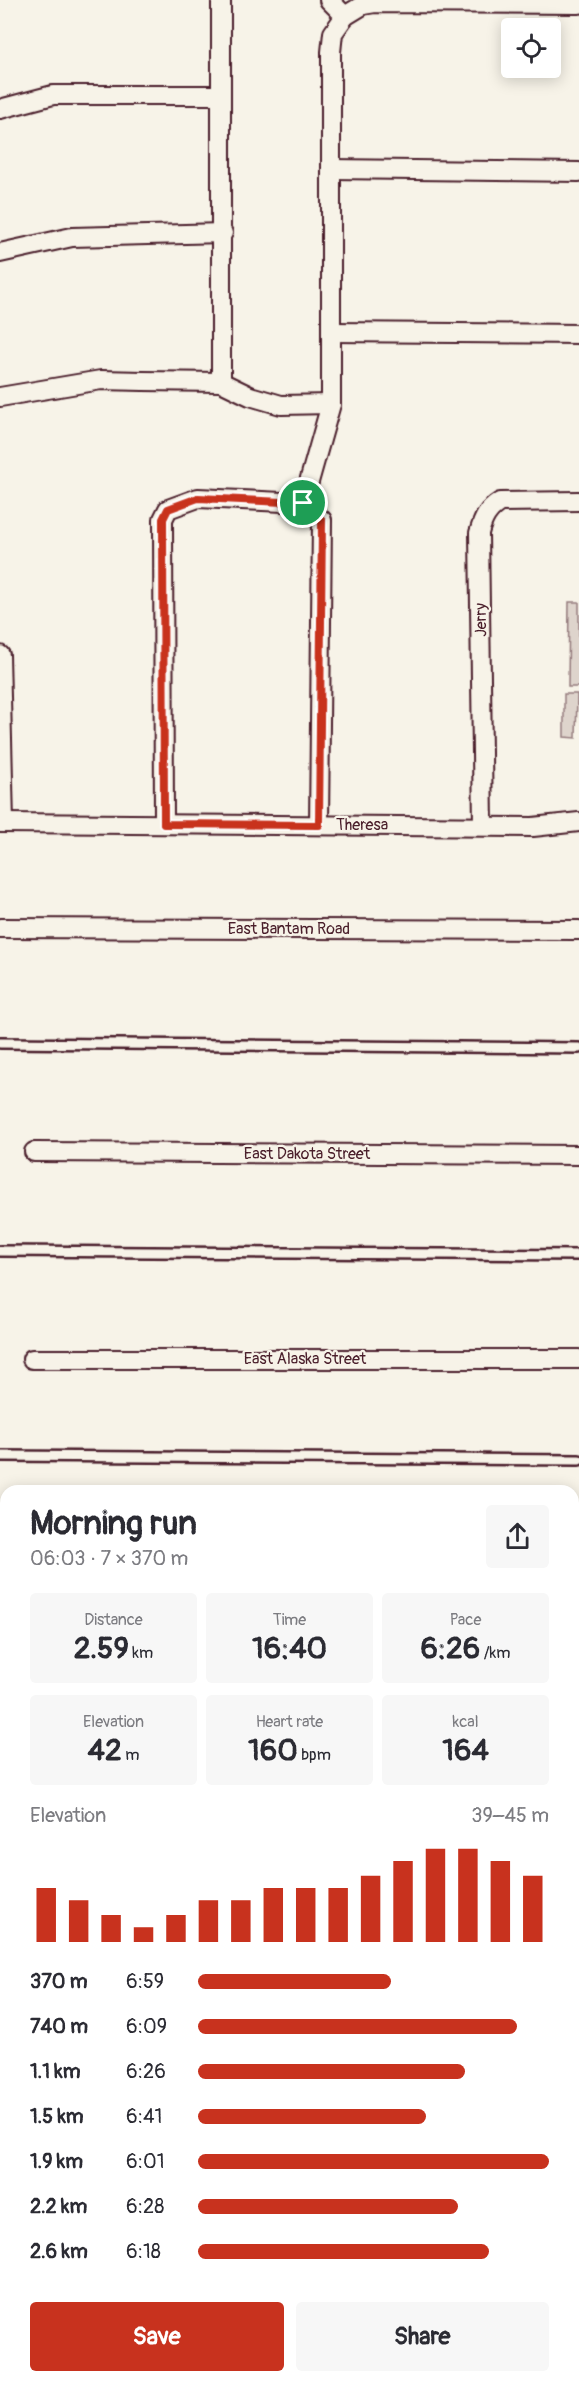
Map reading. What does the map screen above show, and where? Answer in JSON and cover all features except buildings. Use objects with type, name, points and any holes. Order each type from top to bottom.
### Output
[{"type":"street","points":[[221,0],[223,233],[221,382]]},
{"type":"street","points":[[330,0],[345,16]]},
{"type":"street","points":[[303,503],[331,404],[331,52],[333,33],[345,16],[363,5],[375,3],[579,4]]},
{"type":"street","points":[[0,109],[53,95],[221,95]]},
{"type":"street","points":[[331,169],[579,172]]},
{"type":"street","points":[[0,253],[72,237],[223,233]]},
{"type":"street","points":[[331,332],[579,334]]},
{"type":"street","points":[[0,397],[101,380],[221,382],[250,396],[281,405],[331,404]]},
{"type":"street","points":[[164,824],[163,519],[168,509],[198,498],[303,503],[322,520],[319,825]]},
{"type":"street","name":"Jerry","points":[[483,825],[479,533],[482,522],[490,508],[500,502],[579,501]]},
{"type":"street","points":[[0,656],[2,823]]},
{"type":"street","name":"Theresa","points":[[2,823],[533,827],[579,822]]},
{"type":"street","name":"East Bantam Road","points":[[0,928],[579,930]]},
{"type":"street","name":"East Dakota Street","points":[[34,1152],[579,1155]]},
{"type":"street","name":"East Alaska Street","points":[[32,1359],[579,1359]]},
{"type":"lane","points":[[0,1043],[579,1048]]},
{"type":"lane","points":[[0,1251],[579,1255]]},
{"type":"lane","points":[[0,1456],[579,1460]]},
{"type":"shaded area","points":[[569,602],[579,602],[579,687],[568,687]]},
{"type":"shaded area","points":[[564,694],[577,694],[576,738],[564,737]]},
{"type":"route","points":[[198,498],[303,503],[322,520],[319,825],[164,824],[163,519],[168,509],[198,498]]}]
